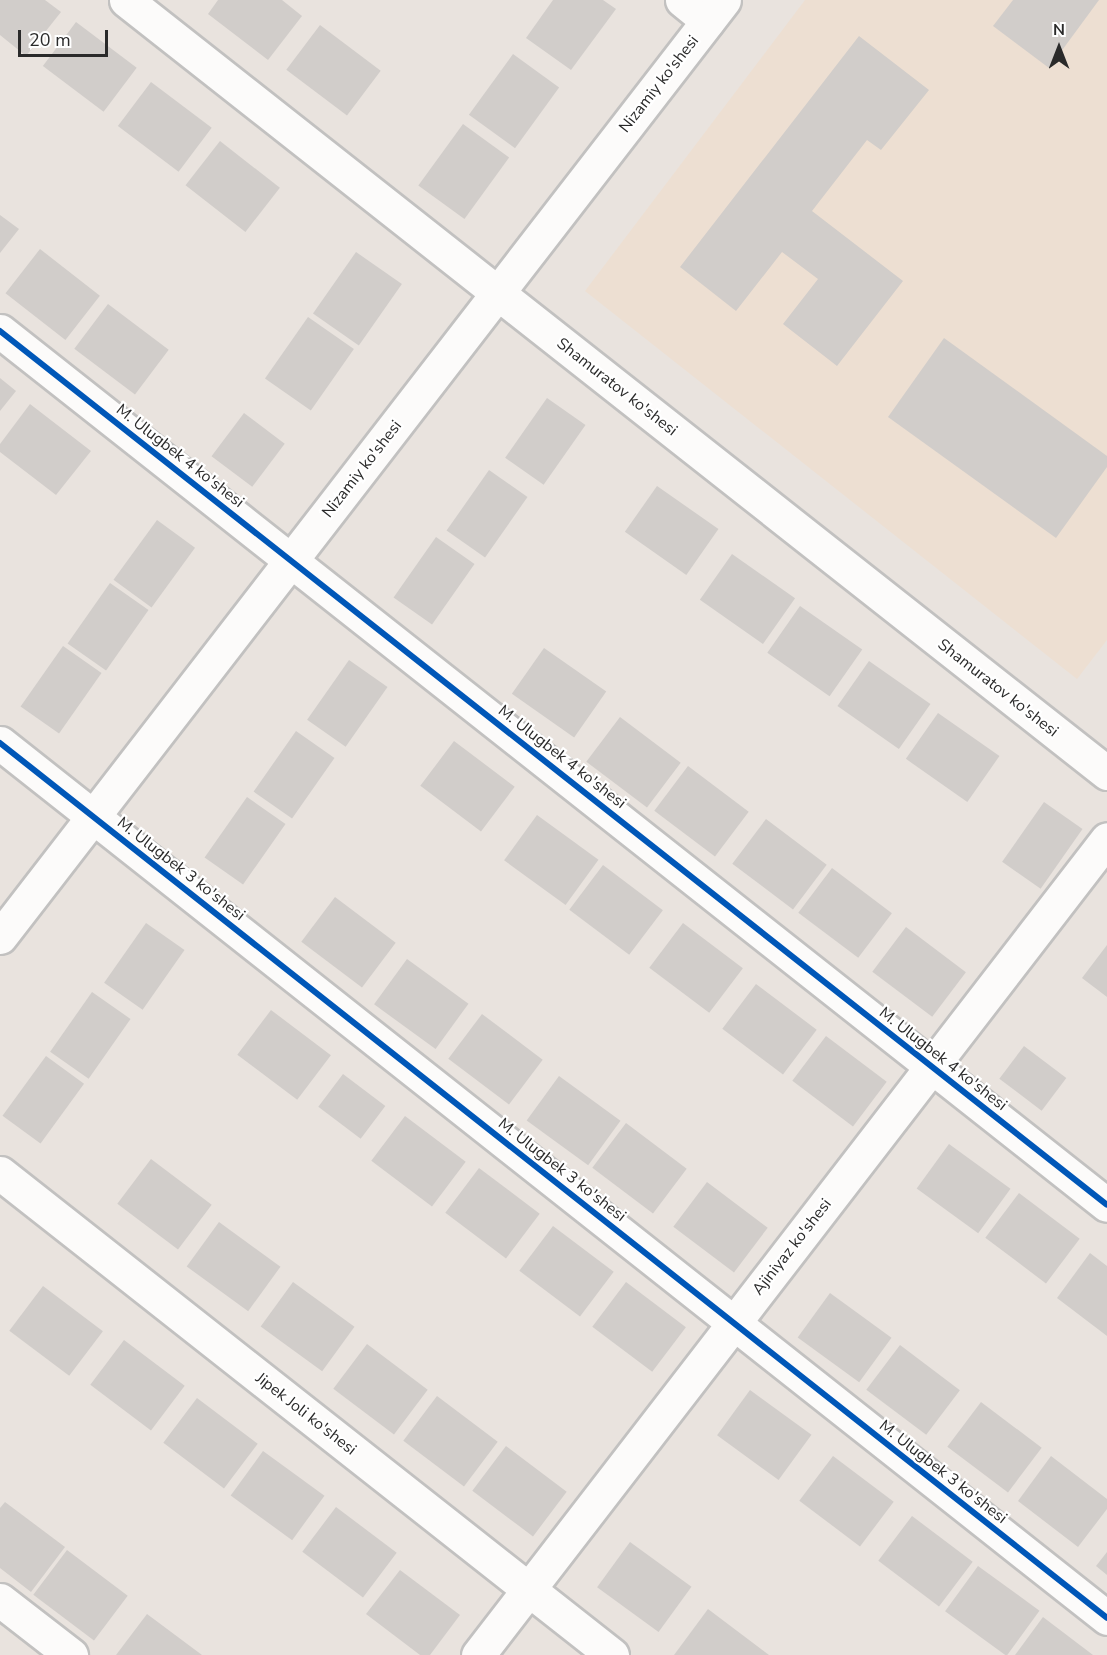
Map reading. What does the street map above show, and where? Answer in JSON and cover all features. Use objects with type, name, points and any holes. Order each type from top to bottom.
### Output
[{"type":"street","name":"Shamuratov ko'shesi","points":[[126,0],[1107,773]]},
{"type":"street","points":[[682,0],[716,10]]},
{"type":"street","name":"Nizamiy ko'shesi","points":[[0,937],[716,10]]},
{"type":"street","name":"M. Ulugbek 4 ko'shesi","points":[[0,331],[1107,1205]]},
{"type":"street","name":"M. Ulugbek 3 ko'shesi","points":[[0,743],[1107,1618]]},
{"type":"street","name":"Ajiniyaz ko'shesi","points":[[478,1655],[1107,839]]},
{"type":"street","name":"Jipek Joli ko'shesi","points":[[0,1173],[612,1655]]},
{"type":"street","points":[[0,1600],[71,1655]]},
{"type":"shaded area","points":[[805,0],[1107,0],[1107,640],[1077,679],[585,291]]},
{"type":"building","points":[[0,0],[45,0],[61,12],[26,56],[0,35]]},
{"type":"building","points":[[218,0],[282,0],[302,16],[268,60],[208,14]]},
{"type":"building","points":[[553,0],[603,0],[616,9],[571,70],[526,38]]},
{"type":"building","points":[[1013,0],[1099,0],[1049,68],[993,26]]},
{"type":"building","points":[[76,22],[137,68],[104,112],[43,66]]},
{"type":"building","points":[[320,25],[381,71],[347,115],[286,70]]},
{"type":"building","points":[[859,36],[929,90],[881,150],[867,140],[812,211],[903,281],[837,366],[783,324],[818,279],[782,252],[736,311],[680,267]]},
{"type":"building","points":[[513,54],[559,88],[515,148],[469,115]]},
{"type":"building","points":[[151,82],[212,128],[179,172],[118,126]]},
{"type":"building","points":[[463,124],[509,158],[464,219],[418,185]]},
{"type":"building","points":[[220,141],[280,188],[245,232],[186,185]]},
{"type":"building","points":[[0,215],[19,229],[0,253]]},
{"type":"building","points":[[40,249],[100,296],[65,340],[6,293]]},
{"type":"building","points":[[356,252],[402,284],[359,346],[313,313]]},
{"type":"building","points":[[108,304],[169,350],[135,394],[74,349]]},
{"type":"building","points":[[308,317],[354,349],[311,411],[265,378]]},
{"type":"building","points":[[944,338],[1107,456],[1107,467],[1056,538],[888,417]]},
{"type":"building","points":[[0,378],[16,391],[0,411]]},
{"type":"building","points":[[547,398],[586,425],[544,485],[505,458]]},
{"type":"building","points":[[30,404],[91,451],[56,495],[0,452],[0,444]]},
{"type":"building","points":[[244,413],[285,444],[252,487],[212,456]]},
{"type":"building","points":[[489,470],[528,497],[485,558],[447,531]]},
{"type":"building","points":[[657,486],[718,529],[686,575],[625,532]]},
{"type":"building","points":[[157,520],[195,548],[152,607],[114,580]]},
{"type":"building","points":[[436,537],[475,564],[432,625],[394,598]]},
{"type":"building","points":[[732,554],[795,598],[763,644],[700,600]]},
{"type":"building","points":[[110,583],[149,610],[106,671],[68,644]]},
{"type":"building","points":[[800,606],[862,650],[830,696],[767,653]]},
{"type":"building","points":[[63,646],[102,673],[59,734],[21,707]]},
{"type":"building","points":[[544,648],[606,692],[574,737],[512,694]]},
{"type":"building","points":[[349,660],[388,687],[346,747],[307,720]]},
{"type":"building","points":[[869,661],[930,704],[899,749],[837,706]]},
{"type":"building","points":[[938,713],[999,756],[967,802],[906,759]]},
{"type":"building","points":[[620,717],[681,763],[647,807],[586,762]]},
{"type":"building","points":[[296,731],[335,758],[292,819],[254,792]]},
{"type":"building","points":[[454,741],[515,787],[481,831],[420,786]]},
{"type":"building","points":[[688,766],[749,812],[715,856],[654,811]]},
{"type":"building","points":[[247,797],[286,824],[243,885],[205,858]]},
{"type":"building","points":[[1044,802],[1083,829],[1041,889],[1002,862]]},
{"type":"building","points":[[537,815],[598,860],[566,905],[504,860]]},
{"type":"building","points":[[766,819],[827,865],[793,909],[732,864]]},
{"type":"building","points":[[603,865],[663,910],[629,955],[569,910]]},
{"type":"building","points":[[832,868],[892,913],[858,958],[798,913]]},
{"type":"building","points":[[335,897],[396,943],[362,987],[301,942]]},
{"type":"building","points":[[146,923],[185,950],[143,1010],[104,983]]},
{"type":"building","points":[[683,923],[743,968],[709,1013],[649,968]]},
{"type":"building","points":[[906,927],[966,972],[932,1017],[872,972]]},
{"type":"building","points":[[1107,945],[1107,997],[1082,978]]},
{"type":"building","points":[[407,959],[468,1004],[436,1049],[374,1004]]},
{"type":"building","points":[[756,984],[817,1030],[783,1074],[722,1029]]},
{"type":"building","points":[[92,992],[131,1019],[89,1079],[50,1052]]},
{"type":"building","points":[[271,1010],[331,1055],[297,1100],[237,1055]]},
{"type":"building","points":[[482,1014],[543,1060],[509,1104],[448,1059]]},
{"type":"building","points":[[826,1036],[887,1082],[853,1126],[792,1081]]},
{"type":"building","points":[[1024,1046],[1066,1078],[1042,1111],[999,1079]]},
{"type":"building","points":[[46,1056],[84,1084],[41,1143],[3,1116]]},
{"type":"building","points":[[343,1074],[385,1106],[361,1139],[318,1107]]},
{"type":"building","points":[[559,1076],[620,1121],[588,1165],[527,1120]]},
{"type":"building","points":[[405,1116],[466,1162],[432,1206],[371,1161]]},
{"type":"building","points":[[626,1123],[687,1169],[653,1213],[592,1168]]},
{"type":"building","points":[[949,1144],[1010,1189],[978,1233],[917,1188]]},
{"type":"building","points":[[151,1159],[212,1205],[178,1249],[117,1204]]},
{"type":"building","points":[[479,1168],[540,1214],[506,1258],[445,1213]]},
{"type":"building","points":[[707,1182],[768,1228],[734,1272],[673,1227]]},
{"type":"building","points":[[1019,1193],[1080,1239],[1046,1283],[985,1238]]},
{"type":"building","points":[[219,1222],[280,1267],[248,1311],[187,1266]]},
{"type":"building","points":[[553,1226],[614,1272],[580,1316],[519,1271]]},
{"type":"building","points":[[1090,1253],[1107,1266],[1107,1336],[1057,1298]]},
{"type":"building","points":[[293,1282],[354,1327],[322,1371],[261,1326]]},
{"type":"building","points":[[626,1282],[686,1327],[652,1372],[592,1327]]},
{"type":"building","points":[[43,1286],[103,1331],[69,1376],[9,1331]]},
{"type":"building","points":[[830,1293],[891,1338],[859,1382],[798,1337]]},
{"type":"building","points":[[124,1340],[185,1386],[151,1430],[90,1385]]},
{"type":"building","points":[[367,1344],[428,1390],[394,1434],[333,1389]]},
{"type":"building","points":[[900,1345],[960,1390],[926,1435],[866,1390]]},
{"type":"building","points":[[750,1390],[811,1435],[779,1480],[717,1435]]},
{"type":"building","points":[[437,1396],[498,1442],[464,1486],[403,1441]]},
{"type":"building","points":[[197,1398],[258,1444],[224,1488],[163,1443]]},
{"type":"building","points":[[981,1402],[1042,1448],[1008,1492],[947,1447]]},
{"type":"building","points":[[506,1446],[567,1492],[533,1536],[472,1491]]},
{"type":"building","points":[[263,1451],[324,1496],[292,1540],[231,1495]]},
{"type":"building","points":[[833,1456],[894,1502],[860,1546],[799,1501]]},
{"type":"building","points":[[1051,1456],[1107,1499],[1107,1509],[1078,1547],[1018,1501]]},
{"type":"building","points":[[5,1502],[65,1547],[31,1592],[0,1568],[0,1508]]},
{"type":"building","points":[[336,1507],[397,1553],[363,1597],[302,1552]]},
{"type":"building","points":[[912,1516],[973,1562],[939,1606],[878,1561]]},
{"type":"building","points":[[630,1542],[691,1587],[659,1632],[597,1587]]},
{"type":"building","points":[[67,1550],[128,1596],[94,1640],[33,1595]]},
{"type":"building","points":[[1107,1552],[1107,1575],[1096,1566]]},
{"type":"building","points":[[978,1566],[1039,1611],[1007,1655],[945,1611]]},
{"type":"building","points":[[400,1570],[460,1615],[430,1655],[420,1655],[366,1614]]},
{"type":"building","points":[[708,1609],[769,1655],[674,1655]]},
{"type":"building","points":[[147,1614],[202,1655],[116,1655]]},
{"type":"building","points":[[1043,1617],[1093,1655],[1015,1655]]},
{"type":"cycle path","points":[[0,331],[1107,1205]]},
{"type":"cycle path","points":[[0,743],[1107,1618]]}]
